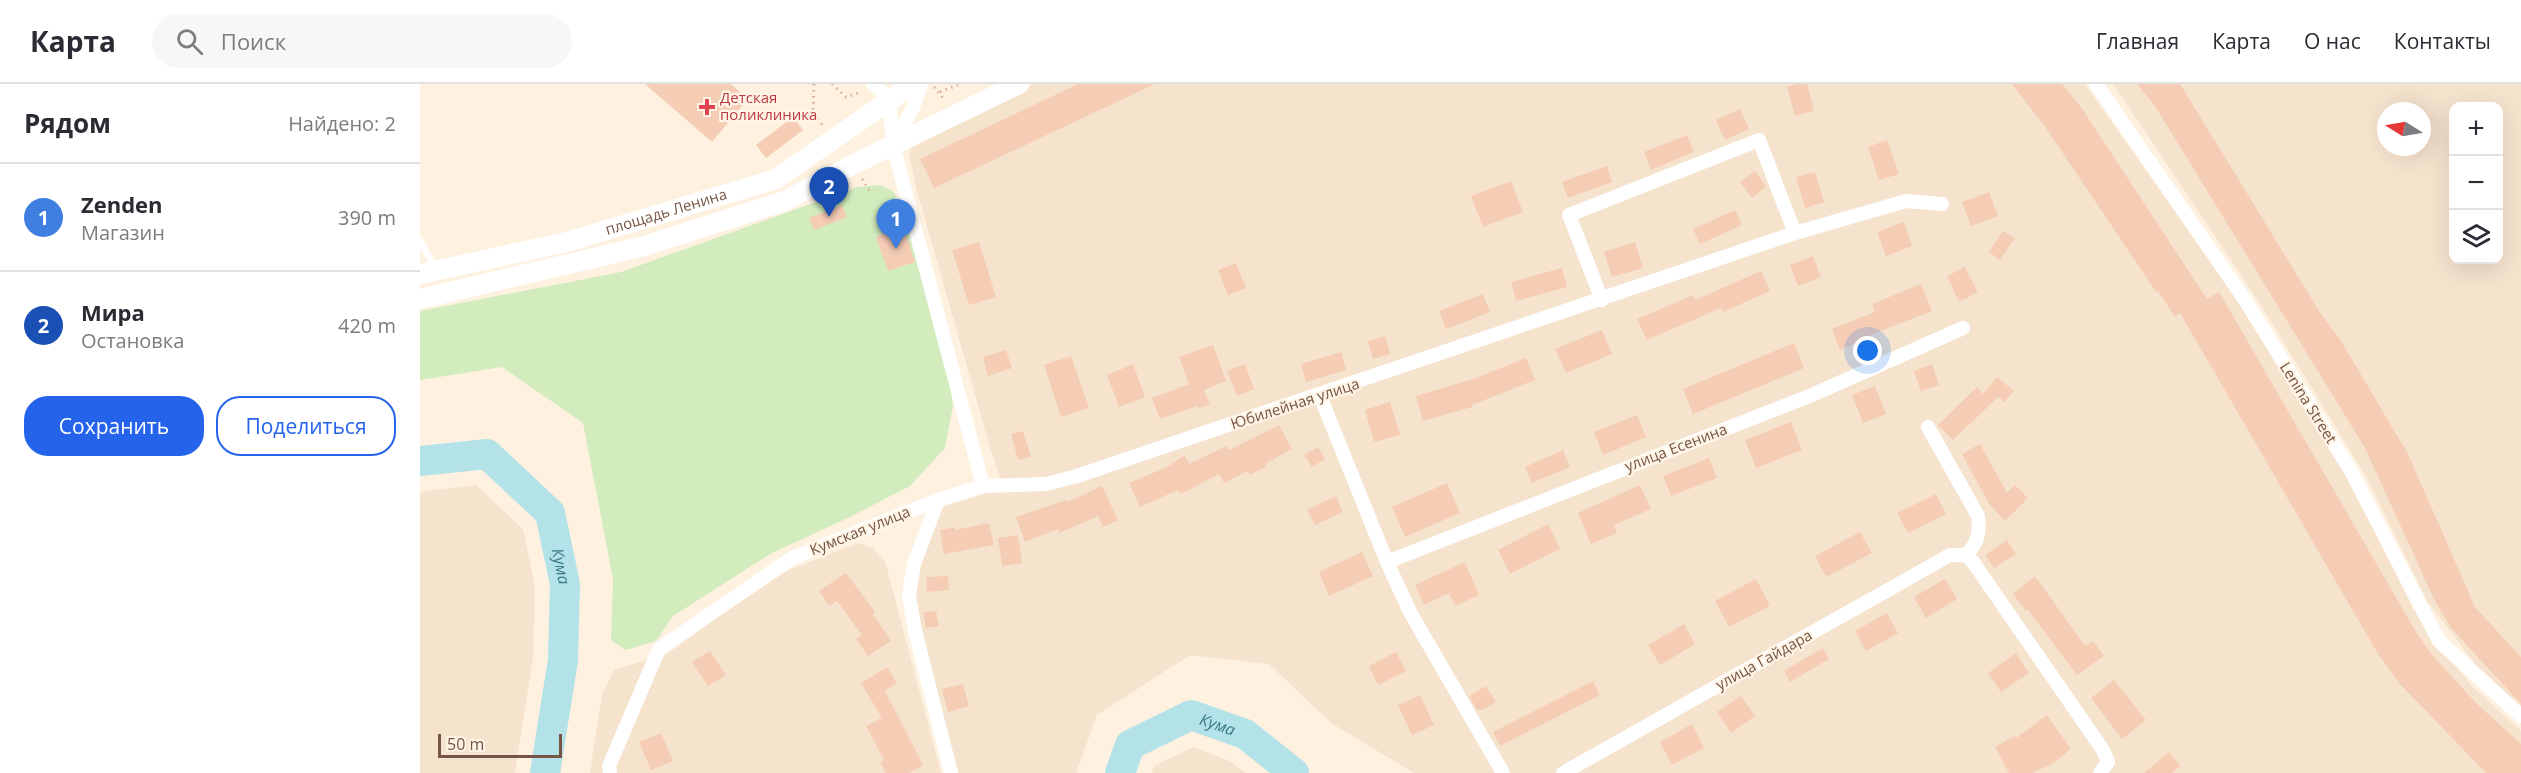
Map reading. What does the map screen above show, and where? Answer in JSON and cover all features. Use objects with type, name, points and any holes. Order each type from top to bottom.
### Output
[{"type":"street","name":"площадь Ленина","points":[[428,272],[567,242],[776,179],[834,141],[879,90],[913,84]]},
{"type":"street","points":[[893,145],[913,108],[921,84]]},
{"type":"street","name":"площадь Ленина","points":[[420,299],[644,246],[784,201],[1018,84]]},
{"type":"street","name":"Lenina Street","points":[[2096,84],[2245,300],[2351,471],[2439,641],[2521,716]]},
{"type":"street","points":[[879,90],[983,486]]},
{"type":"street","points":[[1602,300],[1569,215],[1759,140],[1795,233]]},
{"type":"street","name":"Юбилейная улица","points":[[938,500],[983,486],[1046,484],[1077,476],[1320,396],[1795,233],[1906,201],[1942,204]]},
{"type":"street","name":"улица Есенина","points":[[1387,562],[1812,395],[1963,328]]},
{"type":"street","points":[[1320,396],[1387,562],[1410,612],[1503,773]]},
{"type":"street","points":[[1928,427],[1978,516],[1979,528],[1975,546],[1966,555],[2103,750],[2108,762],[2100,773]]},
{"type":"street","name":"Кумская улица","points":[[610,773],[609,766],[659,649],[792,558],[938,500]]},
{"type":"street","name":"Кумская улица","points":[[938,500],[914,564],[909,595],[915,631],[951,773]]},
{"type":"street","name":"улица Гайдара","points":[[1563,773],[1950,555],[1966,555]]},
{"type":"lane","points":[[420,241],[428,272]]},
{"type":"path","points":[[832,84],[846,97],[879,90]]},
{"type":"path","points":[[931,84],[940,93],[952,116]]},
{"type":"path","points":[[940,93],[960,84]]},
{"type":"shaded area","points":[[1033,84],[2085,84],[2245,311],[2353,486],[2413,609],[2470,684],[2521,731],[2521,773],[1414,773],[1331,723],[1269,664],[1190,655],[1097,715],[1076,773],[957,773],[909,575],[929,516],[946,506],[1004,488],[991,451],[917,191],[909,154],[912,144]]},
{"type":"shaded area","points":[[2113,84],[2521,84],[2521,709],[2482,673],[2427,601],[2367,478],[2259,302]]},
{"type":"shaded area","points":[[476,485],[523,529],[535,587],[533,657],[515,773],[420,773],[420,492]]},
{"type":"shaded area","points":[[858,543],[873,548],[885,561],[941,773],[590,773],[602,695],[614,670],[669,653],[724,612],[787,571]]},
{"type":"shaded area","points":[[1193,747],[1230,761],[1246,773],[1152,773],[1154,766]]},
{"type":"green space","points":[[880,185],[893,191],[905,215],[948,372],[953,405],[945,448],[910,486],[772,553],[673,616],[656,641],[626,650],[611,640],[613,579],[583,423],[502,367],[420,380],[420,311],[621,272],[858,187]]},
{"type":"building","name":"Детская поликлиника","points":[[645,84],[731,84],[748,99],[712,142]]},
{"type":"building","points":[[1078,84],[1155,84],[934,188],[920,159]]},
{"type":"building","points":[[1807,84],[1814,111],[1795,116],[1787,87]]},
{"type":"building","points":[[2012,84],[2062,84],[2081,107],[2207,299],[2219,292],[2416,632],[2432,655],[2477,704],[2521,744],[2521,773],[2486,773],[2400,684],[2378,654],[2180,313],[2175,317],[2158,291],[2156,292],[2046,128]]},
{"type":"building","points":[[2137,84],[2180,84],[2321,314],[2341,341],[2408,454],[2475,607],[2521,657],[2521,704],[2451,628],[2434,599],[2365,448],[2155,106]]},
{"type":"building","points":[[1740,109],[1749,129],[1725,140],[1716,120]]},
{"type":"building","points":[[793,117],[803,130],[766,158],[756,145]]},
{"type":"building","points":[[1687,135],[1694,152],[1651,170],[1644,152]]},
{"type":"building","points":[[1887,140],[1899,174],[1879,180],[1868,147]]},
{"type":"building","points":[[1607,166],[1612,182],[1568,198],[1562,182]]},
{"type":"building","points":[[1755,171],[1766,187],[1752,198],[1740,182]]},
{"type":"building","points":[[1815,172],[1824,202],[1805,208],[1796,177]]},
{"type":"building","points":[[1511,181],[1523,212],[1483,227],[1471,196]]},
{"type":"building","points":[[1989,192],[1998,216],[1971,226],[1962,202]]},
{"type":"building","points":[[842,205],[847,217],[814,230],[809,218]]},
{"type":"building","points":[[1735,210],[1742,225],[1700,244],[1693,229]]},
{"type":"building","points":[[1904,222],[1912,246],[1886,256],[1877,232]]},
{"type":"building","points":[[904,227],[915,262],[888,271],[876,237]]},
{"type":"building","points":[[2003,231],[2015,238],[2000,260],[1989,252]]},
{"type":"building","points":[[979,242],[996,297],[969,305],[952,250]]},
{"type":"building","points":[[1635,242],[1643,268],[1612,277],[1604,252]]},
{"type":"building","points":[[1813,256],[1821,277],[1798,286],[1790,265]]},
{"type":"building","points":[[1236,263],[1246,288],[1228,295],[1218,270]]},
{"type":"building","points":[[1965,267],[1978,292],[1959,302],[1947,276]]},
{"type":"building","points":[[1562,268],[1567,287],[1516,301],[1511,282]]},
{"type":"building","points":[[1761,271],[1770,291],[1723,312],[1721,308],[1647,340],[1637,319],[1693,295],[1695,300]]},
{"type":"building","points":[[1921,284],[1932,311],[1860,339],[1861,341],[1840,350],[1832,329],[1875,312],[1872,304]]},
{"type":"building","points":[[1483,294],[1490,312],[1446,329],[1439,311]]},
{"type":"building","points":[[1602,330],[1612,354],[1566,373],[1555,349]]},
{"type":"building","points":[[1385,336],[1390,354],[1373,359],[1368,341]]},
{"type":"building","points":[[1794,343],[1804,368],[1693,414],[1683,389]]},
{"type":"building","points":[[1213,345],[1226,381],[1204,390],[1210,404],[1198,409],[1197,406],[1160,419],[1152,398],[1189,384],[1179,357]]},
{"type":"building","points":[[1006,350],[1012,368],[988,376],[983,357]]},
{"type":"building","points":[[1341,352],[1346,370],[1306,382],[1301,364]]},
{"type":"building","points":[[1071,356],[1089,408],[1061,417],[1044,365]]},
{"type":"building","points":[[1526,358],[1535,380],[1472,405],[1472,407],[1423,421],[1416,396],[1473,379]]},
{"type":"building","points":[[1133,364],[1145,397],[1119,407],[1107,375]]},
{"type":"building","points":[[1245,364],[1254,389],[1237,396],[1227,371]]},
{"type":"building","points":[[1932,364],[1939,385],[1921,391],[1914,371]]},
{"type":"building","points":[[1997,377],[2014,391],[2004,402],[1998,397],[1953,440],[1938,425],[1977,387],[1983,394]]},
{"type":"building","points":[[1875,386],[1886,414],[1863,423],[1852,395]]},
{"type":"building","points":[[1390,402],[1400,435],[1374,442],[1365,410]]},
{"type":"building","points":[[1637,415],[1646,437],[1603,455],[1594,432]]},
{"type":"building","points":[[1791,422],[1802,450],[1756,468],[1745,440]]},
{"type":"building","points":[[1279,425],[1292,449],[1265,464],[1267,466],[1250,475],[1247,471],[1224,483],[1219,474],[1181,494],[1178,490],[1140,507],[1129,483],[1167,467],[1185,455],[1189,464],[1226,446],[1229,450]]},
{"type":"building","points":[[1023,431],[1031,457],[1018,460],[1011,434]]},
{"type":"building","points":[[1980,444],[2007,493],[2015,485],[2028,498],[2005,521],[1989,504],[1962,454]]},
{"type":"building","points":[[1318,447],[1325,459],[1312,467],[1304,455]]},
{"type":"building","points":[[1563,450],[1570,467],[1532,483],[1525,467]]},
{"type":"building","points":[[1709,458],[1717,478],[1671,496],[1663,476]]},
{"type":"building","points":[[1447,483],[1460,513],[1405,537],[1392,507]]},
{"type":"building","points":[[1640,485],[1651,509],[1614,525],[1617,533],[1591,544],[1578,513]]},
{"type":"building","points":[[1102,486],[1118,520],[1103,527],[1098,516],[1059,533],[1058,529],[1025,542],[1016,517],[1066,500],[1067,502]]},
{"type":"building","points":[[1936,494],[1946,514],[1908,533],[1897,513]]},
{"type":"building","points":[[1336,496],[1343,512],[1315,525],[1307,510]]},
{"type":"building","points":[[989,523],[994,545],[944,554],[940,530],[955,527],[955,530]]},
{"type":"building","points":[[1548,524],[1560,549],[1510,574],[1498,550]]},
{"type":"building","points":[[1860,532],[1872,553],[1826,577],[1815,556]]},
{"type":"building","points":[[1018,535],[1022,563],[1002,566],[998,538]]},
{"type":"building","points":[[2007,540],[2016,554],[1994,568],[1985,555]]},
{"type":"building","points":[[1362,552],[1373,576],[1329,596],[1319,572]]},
{"type":"building","points":[[1465,562],[1479,595],[1455,606],[1449,593],[1424,605],[1415,585]]},
{"type":"building","points":[[846,573],[875,612],[873,614],[891,641],[868,656],[856,639],[862,635],[837,601],[829,606],[819,591]]},
{"type":"building","points":[[948,576],[949,590],[927,592],[926,577]]},
{"type":"building","points":[[2035,576],[2085,646],[2093,641],[2104,656],[2077,675],[2028,610],[2026,611],[2013,594]]},
{"type":"building","points":[[1756,579],[1770,606],[1729,627],[1715,601]]},
{"type":"building","points":[[1945,579],[1957,599],[1926,618],[1914,597]]},
{"type":"building","points":[[936,611],[939,626],[926,628],[923,613]]},
{"type":"building","points":[[1887,613],[1898,633],[1866,651],[1855,631]]},
{"type":"building","points":[[1684,624],[1695,644],[1660,665],[1648,645]]},
{"type":"building","points":[[1823,648],[1829,659],[1790,682],[1784,671]]},
{"type":"building","points":[[710,651],[726,675],[708,686],[692,662]]},
{"type":"building","points":[[1396,652],[1406,671],[1378,685],[1369,666]]},
{"type":"building","points":[[2016,653],[2029,673],[2001,692],[1988,673]]},
{"type":"building","points":[[887,667],[897,683],[885,691],[923,765],[909,773],[886,773],[880,762],[884,760],[866,726],[882,718],[861,683]]},
{"type":"building","points":[[2114,680],[2146,720],[2122,739],[2091,698]]},
{"type":"building","points":[[1593,681],[1600,695],[1500,746],[1493,732]]},
{"type":"building","points":[[963,684],[969,706],[948,712],[942,689]]},
{"type":"building","points":[[1486,686],[1496,702],[1482,710],[1477,710],[1469,696]]},
{"type":"building","points":[[1420,695],[1434,725],[1412,735],[1398,705]]},
{"type":"building","points":[[1741,696],[1755,716],[1731,733],[1717,712]]},
{"type":"building","points":[[2047,715],[2071,749],[2052,764],[2032,773],[2009,773],[1995,747],[2015,736],[2016,738]]},
{"type":"building","points":[[1692,724],[1704,748],[1672,765],[1660,742]]},
{"type":"building","points":[[661,733],[673,761],[651,770],[639,742]]},
{"type":"building","points":[[2169,752],[2180,766],[2172,773],[2144,773]]},
{"type":"waterway","name":"Кума","points":[[420,461],[487,454],[550,513],[565,584],[563,660],[545,773]]},
{"type":"waterway","name":"Кума","points":[[1120,773],[1130,745],[1191,715],[1245,734],[1294,773]]},
{"type":"place","name":"Детская поликлиника","points":[[707,107]]},
{"type":"place","name":"Мира","points":[[829,217]]},
{"type":"place","name":"Zenden","points":[[896,249]]}]
